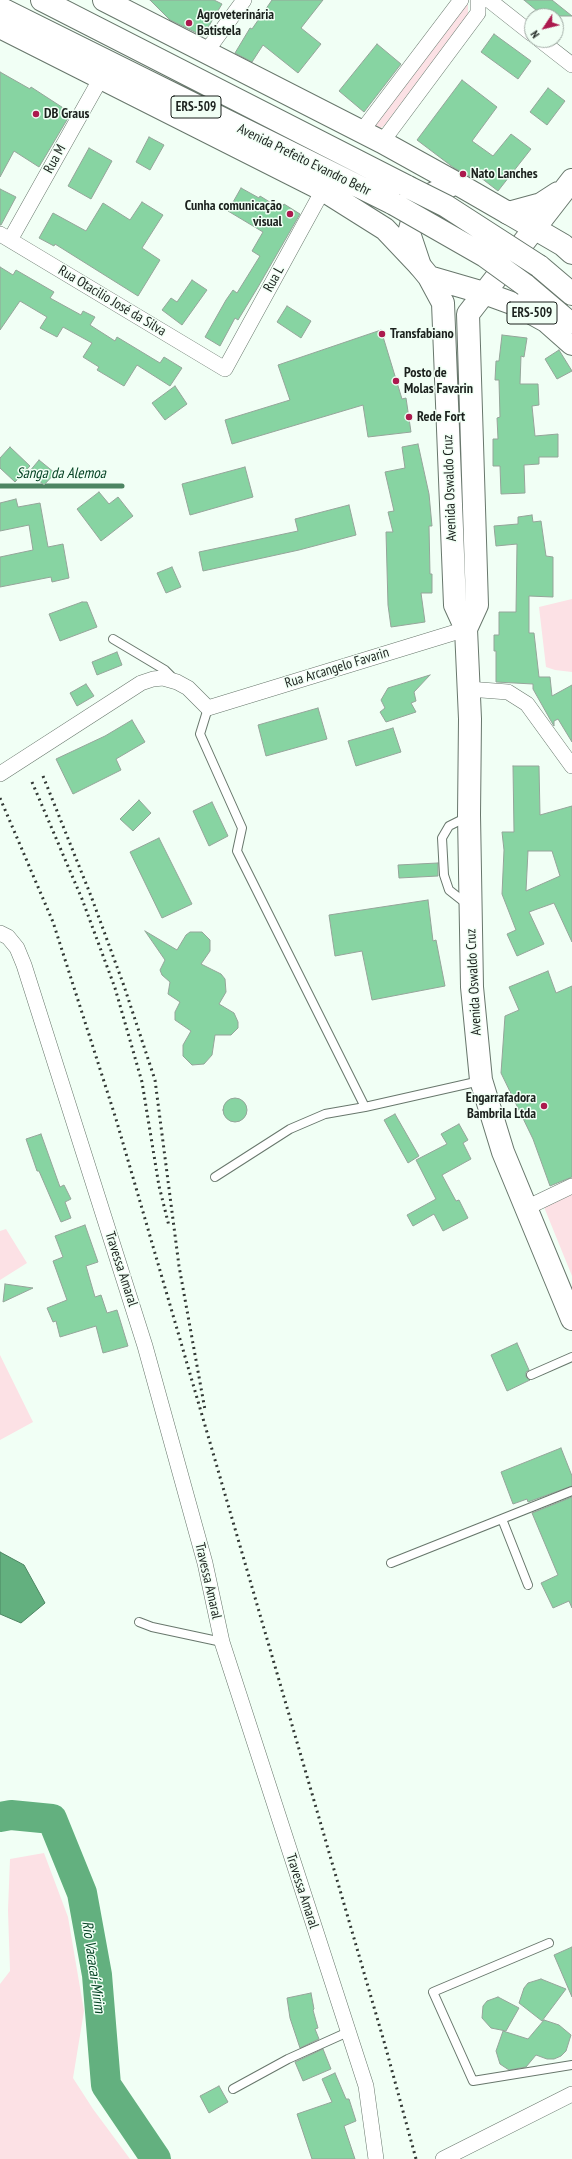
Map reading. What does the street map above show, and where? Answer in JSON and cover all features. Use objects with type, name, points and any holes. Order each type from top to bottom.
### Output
[{"type":"main road","name":"Avenida Prefeito Evandro Behr","points":[[42,0],[446,206],[539,266],[572,294]]},
{"type":"main road","points":[[104,0],[382,142],[563,245],[572,253]]},
{"type":"main road","name":"Avenida Prefeito Evandro Behr","points":[[0,8],[394,204],[485,256],[525,285],[572,324]]},
{"type":"main road","name":"ERS-509","points":[[0,27],[323,190],[385,229],[424,272],[517,305],[546,321],[572,344]]},
{"type":"main road","points":[[424,272],[409,233],[415,210],[432,194],[456,183]]},
{"type":"main road","points":[[508,213],[541,204],[569,184]]},
{"type":"main road","points":[[484,293],[569,184]]},
{"type":"main road","points":[[508,213],[516,238],[513,257]]},
{"type":"main road","name":"Avenida Oswaldo Cruz","points":[[424,272],[442,303],[455,605],[466,629],[472,987],[481,1080],[503,1152],[572,1319]]},
{"type":"main road","name":"Avenida Oswaldo Cruz","points":[[466,629],[477,604],[468,314],[484,293]]},
{"type":"main road","points":[[450,492],[473,488]]},
{"type":"street","points":[[206,52],[244,0]]},
{"type":"street","points":[[361,132],[461,0]]},
{"type":"street","points":[[382,142],[478,13],[478,0]]},
{"type":"street","points":[[489,0],[524,28]]},
{"type":"street","points":[[550,48],[572,65]]},
{"type":"street","name":"Rua M","points":[[5,237],[101,78]]},
{"type":"street","name":"Rua L","points":[[225,368],[323,190]]},
{"type":"street","name":"Rua Otacilio José da Silva","points":[[5,237],[225,368]]},
{"type":"street","name":"Rua Arcangelo Favarin","points":[[208,708],[466,629]]},
{"type":"street","points":[[0,774],[141,683],[163,678],[177,682],[188,688],[208,708]]},
{"type":"street","points":[[468,689],[508,692],[527,704],[572,766]]},
{"type":"street","name":"Travessa Amaral","points":[[0,933],[8,937],[18,948],[145,1346],[205,1563],[222,1642],[366,2086],[376,2159]]},
{"type":"street","points":[[526,1208],[572,1186]]},
{"type":"street","points":[[443,2159],[572,2094]]},
{"type":"lane","points":[[113,639],[165,670],[177,682]]},
{"type":"lane","points":[[208,708],[200,734],[242,828],[238,851],[365,1107]]},
{"type":"lane","points":[[215,1177],[290,1129],[325,1114],[365,1107],[481,1080]]},
{"type":"lane","points":[[531,1375],[572,1357]]},
{"type":"lane","points":[[391,1563],[572,1491]]},
{"type":"lane","points":[[502,1519],[528,1585]]},
{"type":"lane","points":[[139,1622],[152,1627],[222,1642]]},
{"type":"lane","points":[[549,1943],[433,1992],[473,2081],[572,2065]]},
{"type":"lane","points":[[233,2089],[288,2058],[348,2032]]},
{"type":"shaded area","points":[[468,4],[468,14],[384,126],[376,131],[375,123],[463,8]]},
{"type":"shaded area","points":[[572,599],[572,672],[555,670],[546,667],[539,607]]},
{"type":"shaded area","points":[[572,1193],[572,1276],[544,1207]]},
{"type":"shaded area","points":[[6,1229],[27,1263],[0,1280],[0,1231]]},
{"type":"shaded area","points":[[0,1355],[33,1422],[0,1440]]},
{"type":"shaded area","points":[[0,1552],[24,1565],[45,1603],[21,1623],[0,1614]]},
{"type":"shaded area","points":[[44,1853],[68,1917],[84,2011],[73,2078],[93,2109],[130,2159],[0,2159],[0,1984],[10,1971],[8,1910],[10,1859]]},
{"type":"building","points":[[150,0],[214,0],[222,4],[203,36],[170,20]]},
{"type":"building","points":[[272,0],[323,0],[301,28],[321,44],[298,73],[263,45],[252,62],[235,53],[250,28],[252,29]]},
{"type":"building","points":[[524,0],[552,0],[562,8],[534,8]]},
{"type":"building","points":[[564,10],[572,16],[564,16]]},
{"type":"building","points":[[494,34],[531,61],[518,79],[481,52]]},
{"type":"building","points":[[377,44],[401,64],[364,112],[339,91]]},
{"type":"building","points":[[0,72],[30,89],[31,87],[71,113],[39,167],[14,151],[0,177]]},
{"type":"building","points":[[462,80],[497,107],[472,141],[493,156],[511,134],[531,149],[498,191],[476,174],[473,178],[454,168],[417,140]]},
{"type":"building","points":[[548,88],[565,101],[547,125],[530,112]]},
{"type":"building","points":[[149,137],[164,145],[150,170],[136,162]]},
{"type":"building","points":[[89,148],[112,161],[91,199],[68,186]]},
{"type":"building","points":[[241,188],[259,198],[260,196],[281,209],[284,204],[300,214],[238,320],[235,318],[220,346],[205,337],[226,300],[233,290],[237,293],[260,256],[252,251],[263,232],[228,211]]},
{"type":"building","points":[[0,189],[16,197],[1,225],[0,225]]},
{"type":"building","points":[[142,202],[163,215],[142,248],[160,260],[138,296],[55,244],[54,246],[39,238],[53,213],[86,231],[103,203],[130,220]]},
{"type":"building","points":[[0,267],[13,275],[16,270],[54,292],[50,298],[81,315],[83,311],[95,317],[90,325],[115,341],[117,337],[160,363],[164,357],[182,368],[170,386],[137,365],[124,386],[97,370],[99,367],[83,357],[92,343],[63,327],[57,337],[40,328],[47,317],[20,301],[0,330]]},
{"type":"building","points":[[192,280],[207,290],[182,325],[162,310],[171,298],[177,302]]},
{"type":"building","points":[[287,306],[311,321],[301,338],[277,322]]},
{"type":"building","points":[[381,330],[402,399],[406,398],[411,432],[368,437],[363,405],[232,444],[225,420],[290,400],[278,365]]},
{"type":"building","points":[[502,335],[527,338],[524,357],[521,356],[520,384],[538,384],[539,405],[532,406],[535,436],[558,434],[558,457],[539,457],[539,464],[524,465],[525,493],[501,494],[500,466],[493,466],[493,439],[498,439],[497,418],[500,417],[499,380],[495,380],[496,361],[499,361]]},
{"type":"building","points":[[559,350],[572,371],[557,379],[545,359]]},
{"type":"building","points":[[175,386],[187,404],[165,420],[152,403]]},
{"type":"building","points":[[418,444],[429,494],[432,526],[429,526],[432,593],[421,593],[425,622],[391,627],[388,605],[386,532],[393,532],[388,512],[394,511],[385,472],[405,468],[402,447]]},
{"type":"building","points":[[10,447],[30,466],[15,482],[0,468],[0,458]]},
{"type":"building","points":[[39,460],[55,473],[44,485],[29,472]]},
{"type":"building","points":[[245,467],[253,497],[190,515],[182,484]]},
{"type":"building","points":[[99,492],[109,504],[118,497],[133,516],[101,541],[77,509]]},
{"type":"building","points":[[16,499],[18,507],[40,503],[48,547],[63,544],[69,578],[52,582],[51,577],[0,587],[0,557],[33,550],[29,525],[0,531],[0,503]]},
{"type":"building","points":[[349,505],[356,535],[299,550],[203,571],[199,552],[298,531],[295,519]]},
{"type":"building","points":[[532,515],[533,522],[541,521],[546,556],[553,557],[553,597],[529,596],[529,633],[534,633],[539,677],[550,677],[552,696],[572,685],[572,742],[558,719],[554,721],[554,726],[533,689],[533,684],[496,682],[496,651],[494,651],[494,635],[499,635],[499,612],[516,612],[517,544],[496,546],[494,526],[518,524],[518,517]]},
{"type":"building","points":[[172,567],[181,587],[166,593],[157,573]]},
{"type":"building","points":[[82,602],[87,602],[97,627],[60,641],[49,614]]},
{"type":"building","points":[[117,652],[122,665],[97,675],[92,662]]},
{"type":"building","points":[[430,675],[414,692],[416,701],[411,703],[416,712],[386,722],[380,712],[385,708],[381,700],[388,688]]},
{"type":"building","points":[[86,684],[94,696],[77,706],[70,693]]},
{"type":"building","points":[[318,708],[327,739],[266,756],[258,725]]},
{"type":"building","points":[[132,720],[145,742],[116,759],[121,770],[73,794],[56,759],[105,736]]},
{"type":"building","points":[[393,728],[401,752],[356,766],[348,741]]},
{"type":"building","points":[[513,766],[539,766],[540,815],[572,806],[572,942],[554,903],[529,912],[544,944],[517,956],[507,934],[516,930],[502,894],[504,850],[502,832],[514,832]],"holes":[[[528,851],[552,851],[560,876],[526,891]]]},
{"type":"building","points":[[139,800],[151,813],[133,831],[120,819]]},
{"type":"building","points":[[212,802],[228,836],[209,846],[193,811]]},
{"type":"building","points":[[159,838],[192,904],[162,918],[130,852]]},
{"type":"building","points":[[438,863],[438,876],[399,878],[398,865]]},
{"type":"building","points":[[428,900],[433,941],[436,940],[445,986],[372,1000],[362,951],[335,956],[329,915]]},
{"type":"building","points":[[145,931],[177,950],[186,935],[190,932],[202,932],[210,940],[210,951],[201,964],[221,974],[225,979],[226,992],[219,1004],[234,1013],[238,1022],[238,1028],[231,1035],[215,1035],[212,1055],[204,1064],[192,1065],[183,1056],[183,1045],[191,1031],[175,1020],[175,1012],[180,1002],[168,994],[170,982],[162,975],[160,970],[165,960]]},
{"type":"building","name":"Engarrafadora Bambrila Ltda","points":[[548,971],[556,993],[572,986],[572,1177],[550,1186],[533,1139],[501,1073],[505,1016],[519,1010],[509,987]]},
{"type":"building","points":[[235,1098],[243,1102],[247,1110],[243,1118],[235,1122],[227,1118],[223,1110],[227,1102]]},
{"type":"building","points":[[395,1114],[419,1156],[408,1163],[384,1120]]},
{"type":"building","points":[[459,1124],[468,1140],[463,1143],[471,1159],[442,1175],[456,1201],[459,1200],[468,1218],[443,1231],[434,1214],[413,1226],[407,1215],[436,1199],[416,1160],[447,1144],[441,1134]]},
{"type":"building","points":[[41,1134],[60,1187],[64,1185],[71,1199],[65,1202],[71,1218],[61,1222],[39,1171],[37,1171],[26,1139]]},
{"type":"building","points":[[85,1225],[98,1262],[86,1266],[95,1297],[101,1295],[107,1313],[117,1310],[128,1346],[103,1353],[96,1326],[60,1337],[56,1321],[53,1322],[47,1308],[67,1300],[53,1261],[63,1257],[55,1236]]},
{"type":"building","points":[[5,1284],[33,1288],[3,1302]]},
{"type":"building","points":[[517,1343],[529,1370],[526,1372],[526,1377],[530,1380],[507,1391],[491,1355]]},
{"type":"building","points":[[561,1448],[572,1476],[572,1486],[528,1502],[527,1499],[513,1504],[501,1472]]},
{"type":"building","points":[[572,1497],[572,1608],[569,1601],[553,1608],[541,1583],[558,1575],[532,1513]]},
{"type":"building","points":[[572,1947],[572,1997],[554,1955]]},
{"type":"building","points":[[541,1979],[566,1989],[542,2021],[519,2003],[524,1988],[528,1983]]},
{"type":"building","points":[[311,1993],[313,2010],[318,2028],[315,2029],[319,2039],[300,2048],[290,2018],[287,1998]]},
{"type":"building","points":[[498,1997],[519,2008],[506,2031],[491,2028],[482,2018],[483,2006],[487,2001]]},
{"type":"building","points":[[544,2020],[559,2025],[571,2035],[566,2051],[561,2056],[554,2059],[547,2059],[536,2055],[526,2067],[509,2070],[500,2064],[496,2051],[503,2031],[528,2039]]},
{"type":"building","points":[[323,2049],[331,2069],[303,2081],[295,2062]]},
{"type":"building","points":[[335,2073],[346,2099],[349,2099],[356,2121],[344,2126],[355,2159],[312,2159],[297,2114],[332,2102],[322,2079]]},
{"type":"building","points":[[219,2086],[228,2102],[209,2113],[200,2096]]},
{"type":"waterway","name":"Sanga da Alemoa","points":[[0,486],[122,486]]},
{"type":"waterway","name":"Rio Vacacaí-Mirim","points":[[0,1817],[11,1815],[52,1819],[82,1893],[97,1975],[106,2085],[156,2159]]},
{"type":"railway","points":[[43,776],[91,896],[124,986],[155,1080],[179,1266],[205,1410]]},
{"type":"railway","points":[[32,782],[82,899],[115,988],[142,1082],[159,1186],[169,1226]]},
{"type":"railway","points":[[0,798],[53,922],[116,1119],[385,2045],[416,2159]]},
{"type":"place","name":"Agroveterinária Batistela","points":[[189,23]]},
{"type":"place","name":"DB Graus","points":[[36,114]]},
{"type":"place","name":"Nato Lanches","points":[[463,174]]},
{"type":"place","name":"Cunha comunicação visual","points":[[290,214]]},
{"type":"place","name":"Transfabiano","points":[[382,334]]},
{"type":"place","name":"Posto de Molas Favarin","points":[[396,381]]},
{"type":"place","name":"Rede Fort","points":[[409,417]]},
{"type":"place","name":"Engarrafadora Bambrila Ltda","points":[[544,1106]]}]
